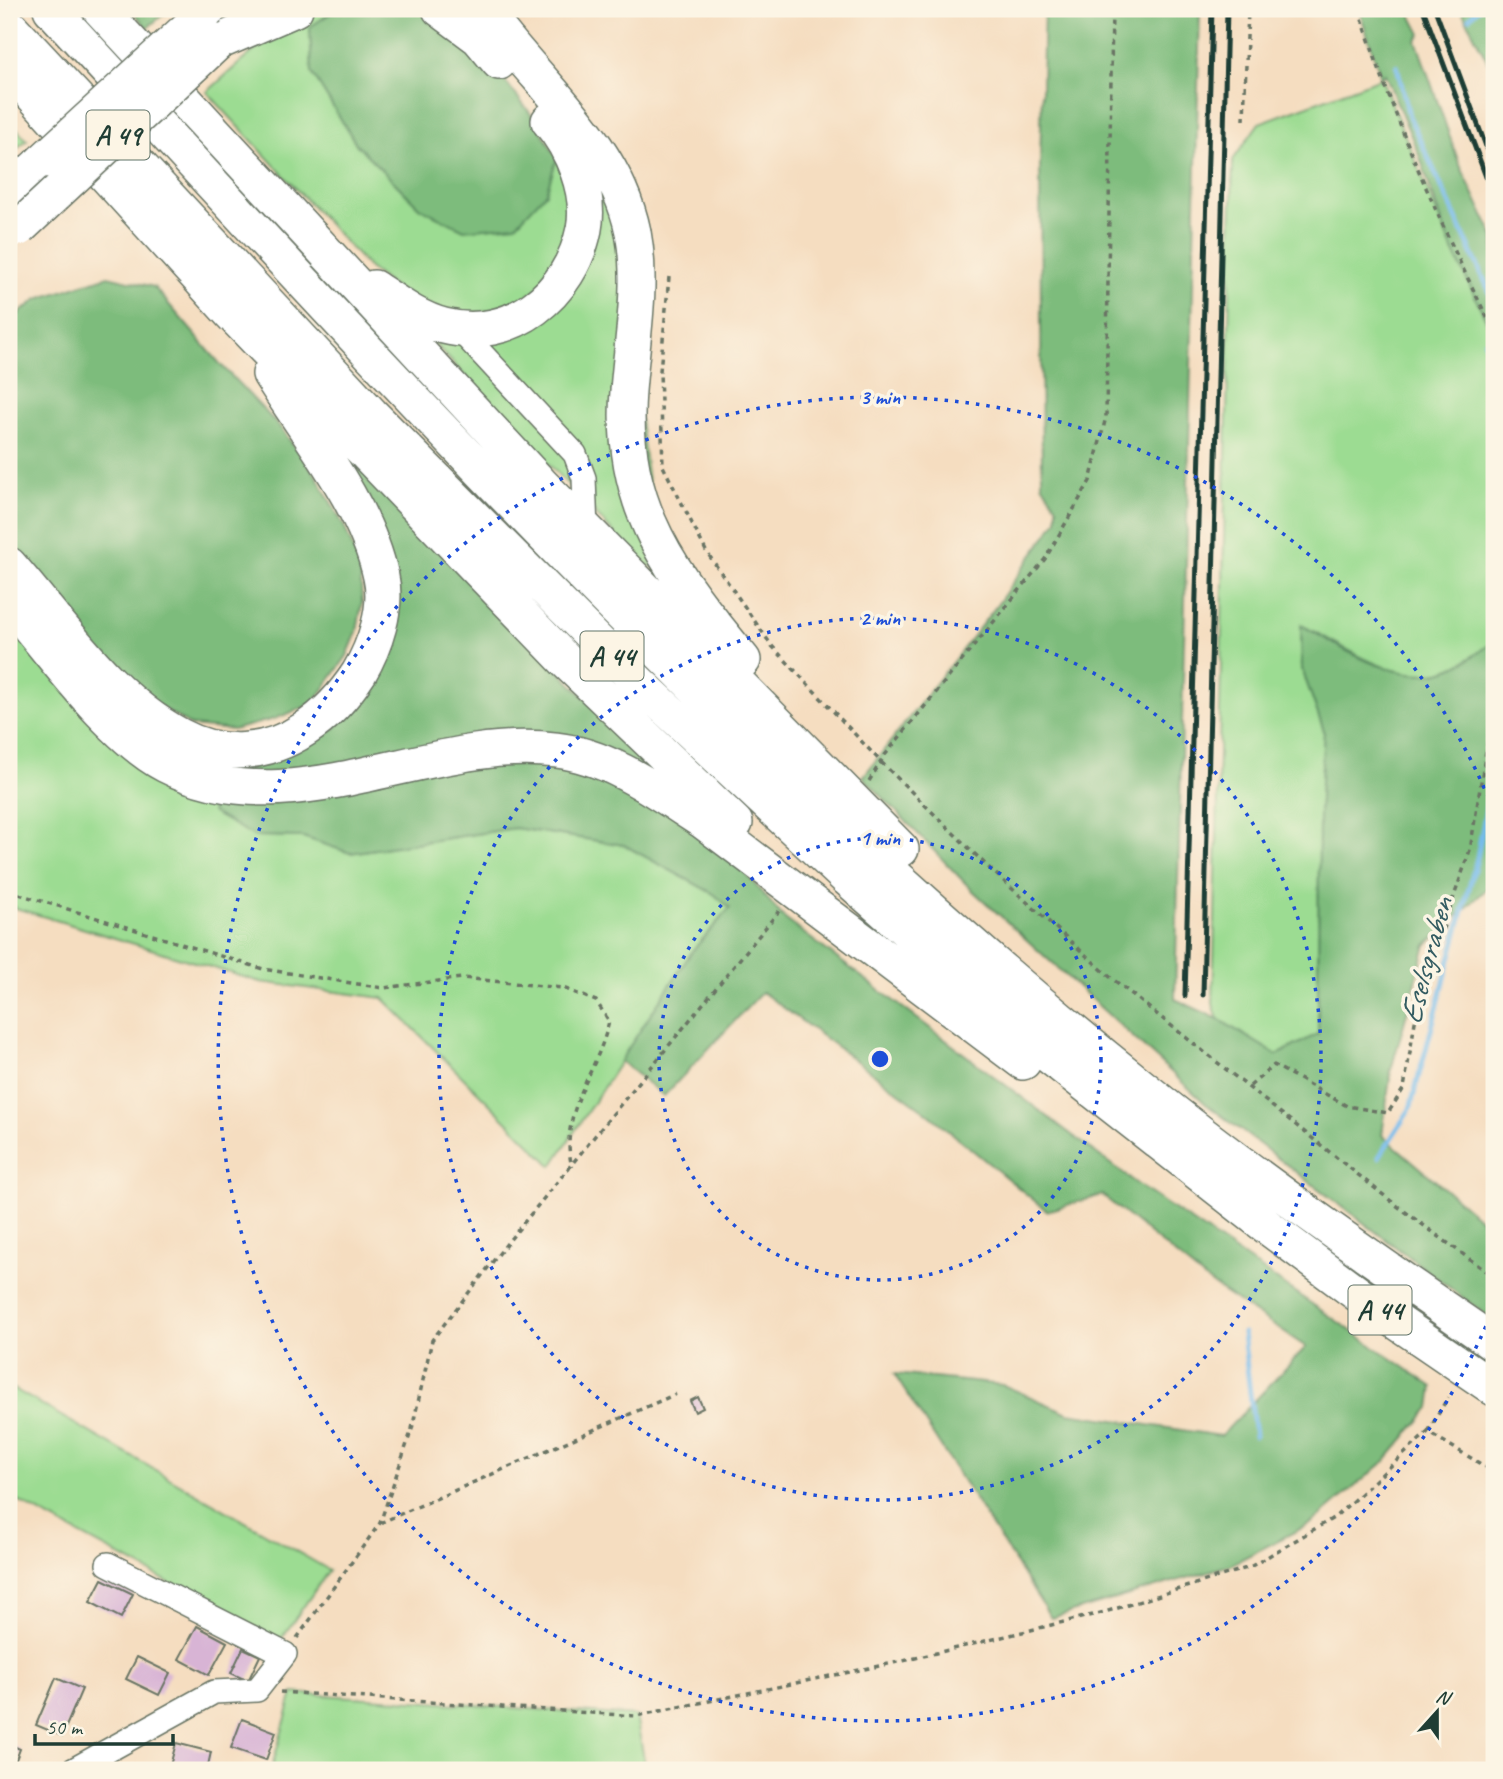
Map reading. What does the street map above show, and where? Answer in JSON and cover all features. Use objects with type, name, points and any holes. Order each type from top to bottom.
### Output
[{"type":"highway","name":"A 44","points":[[51,9],[511,502],[727,718],[1030,993],[1142,1087],[1287,1198],[1494,1343]]},
{"type":"highway","points":[[100,9],[586,530],[856,786]]},
{"type":"highway","points":[[233,22],[295,9]]},
{"type":"highway","points":[[311,238],[373,288],[404,308],[444,326],[457,327],[479,328],[512,322],[539,308],[560,284],[576,258],[585,226],[582,193],[574,159],[558,132],[479,38],[440,9]]},
{"type":"highway","points":[[484,9],[595,146],[624,202],[633,232],[637,264],[627,394],[629,448],[636,493],[646,523],[667,561],[710,620],[990,934],[1227,1139],[1287,1198]]},
{"type":"highway","name":"A 49","points":[[9,192],[44,160],[233,22]]},
{"type":"highway","name":"A 49","points":[[14,233],[233,22]]},
{"type":"highway","name":"A 44","points":[[9,26],[371,414],[637,681],[848,879],[1033,1042],[1269,1228],[1374,1306],[1494,1388]]},
{"type":"highway","points":[[9,69],[230,312],[567,662],[851,930]]},
{"type":"highway","points":[[9,175],[44,160]]},
{"type":"highway","points":[[9,565],[110,681],[170,729],[215,751],[254,750],[286,742],[318,720],[345,695],[368,657],[380,624],[382,579],[363,522],[230,312]]},
{"type":"highway","points":[[9,603],[127,736],[165,765],[201,780],[241,788],[279,789],[474,751],[515,747],[559,750],[598,761],[648,786],[703,821],[1125,1139],[1269,1228]]},
{"type":"street","points":[[457,327],[575,454],[584,478],[586,530]]},
{"type":"street","points":[[73,1770],[214,1692],[257,1690],[285,1654],[108,1564]]},
{"type":"path","points":[[856,786],[881,762],[1045,559],[1090,481],[1106,417],[1112,9]]},
{"type":"path","points":[[1244,120],[1248,9]]},
{"type":"path","points":[[1359,9],[1381,78],[1449,242],[1494,331]]},
{"type":"path","points":[[669,276],[660,372],[663,466],[706,551],[772,646],[881,762],[987,866],[1110,976],[1396,1205],[1494,1277]]},
{"type":"path","points":[[1250,1086],[1274,1065],[1347,1106],[1388,1113],[1404,1088],[1419,998],[1470,849],[1494,702]]},
{"type":"path","points":[[9,891],[263,969],[383,988],[462,978],[563,988],[596,1001],[609,1021],[605,1039],[580,1091],[566,1144],[572,1167]]},
{"type":"path","points":[[285,1654],[380,1523],[412,1429],[432,1340],[508,1242],[781,908]]},
{"type":"path","points":[[380,1523],[676,1394]]},
{"type":"path","points":[[257,1690],[636,1716],[903,1661],[1105,1612],[1250,1567],[1335,1517],[1428,1432],[1448,1397]]},
{"type":"path","points":[[1428,1432],[1494,1472]]},
{"type":"green space","points":[[131,9],[170,9],[147,28]]},
{"type":"green space","points":[[329,9],[337,9],[310,27],[312,73],[357,145],[420,208],[557,158],[573,212],[563,253],[549,279],[516,305],[482,312],[448,312],[408,298],[369,268],[207,92],[279,32]]},
{"type":"green space","points":[[337,9],[413,9],[432,14],[501,76],[534,118],[557,158],[546,193],[516,225],[464,230],[420,208],[357,145],[312,73],[310,27]]},
{"type":"green space","points":[[1044,9],[1200,9],[1175,999],[1218,1019],[1277,1055],[1318,1034],[1319,815],[1324,731],[1302,669],[1301,625],[1354,655],[1393,670],[1413,674],[1452,668],[1494,642],[1494,882],[1426,945],[1391,1070],[1382,1135],[1494,1231],[1494,1321],[1206,1104],[970,888],[863,777],[997,605],[1057,520],[1057,507],[1042,484],[1040,165]]},
{"type":"green space","points":[[1359,9],[1408,9],[1421,34],[1416,40],[1459,163],[1494,237],[1494,336],[1449,242],[1419,155],[1385,74],[1381,78]]},
{"type":"green space","points":[[1461,9],[1494,9],[1494,74]]},
{"type":"green space","points":[[1381,78],[1449,242],[1494,336],[1494,642],[1452,668],[1413,674],[1374,663],[1301,625],[1302,669],[1324,731],[1319,815],[1318,1034],[1277,1055],[1218,1019],[1213,1004],[1233,160],[1259,123]]},
{"type":"green space","points":[[9,120],[27,140],[9,154]]},
{"type":"green space","points":[[583,157],[613,209],[659,568],[643,564],[415,323],[554,311]]},
{"type":"green space","points":[[108,276],[154,287],[221,365],[279,426],[317,477],[345,528],[360,567],[362,602],[357,632],[347,656],[313,704],[274,719],[233,730],[191,726],[122,683],[9,551],[9,321],[38,299]]},
{"type":"green space","points":[[349,457],[652,766],[785,919],[1137,1184],[1433,1387],[1430,1408],[1385,1461],[1312,1523],[1230,1565],[1051,1618],[894,1374],[1003,1385],[1068,1413],[1221,1436],[1306,1347],[1210,1283],[1102,1195],[1047,1211],[926,1112],[762,992],[664,1096],[620,1061],[693,950],[730,908],[714,894],[624,845],[515,828],[350,853],[303,837],[254,836],[213,813],[205,794],[154,736],[289,750],[335,728],[365,692],[389,651],[397,604],[344,465]]},
{"type":"green space","points":[[9,617],[254,836],[303,837],[350,853],[515,828],[624,845],[714,894],[730,908],[693,950],[552,1166],[383,998],[260,982],[9,906]]},
{"type":"green space","points":[[9,1386],[329,1570],[279,1642],[9,1496]]},
{"type":"green space","points":[[293,1693],[636,1716],[646,1770],[271,1770]]},
{"type":"building","points":[[698,1397],[703,1408],[695,1412],[690,1401]]},
{"type":"building","points":[[102,1579],[133,1594],[121,1618],[90,1602]]},
{"type":"building","points":[[197,1626],[227,1642],[209,1675],[179,1659]]},
{"type":"building","points":[[243,1648],[260,1656],[248,1681],[231,1673]]},
{"type":"building","points":[[137,1657],[170,1673],[159,1695],[126,1679]]},
{"type":"building","points":[[56,1678],[82,1689],[62,1736],[36,1725]]},
{"type":"building","points":[[242,1719],[276,1732],[266,1760],[231,1748]]},
{"type":"building","points":[[176,1743],[211,1752],[207,1770],[169,1770]]},
{"type":"building","points":[[9,1744],[20,1749],[12,1770],[9,1770]]},
{"type":"waterway","name":"Eselsgraben","points":[[1469,18],[1478,9]]},
{"type":"waterway","name":"Eselsgraben","points":[[1397,66],[1409,116],[1494,301]]},
{"type":"waterway","name":"Eselsgraben","points":[[1493,321],[1494,317]]},
{"type":"waterway","name":"Eselsgraben","points":[[1485,342],[1494,359]]},
{"type":"waterway","name":"Eselsgraben","points":[[1379,1157],[1410,1109],[1477,858],[1494,768]]},
{"type":"waterway","name":"Eselsgraben","points":[[1243,1333],[1255,1436]]},
{"type":"railway","points":[[1185,996],[1212,9]]},
{"type":"railway","points":[[1203,995],[1227,9]]},
{"type":"railway","points":[[1423,9],[1494,198]]},
{"type":"railway","points":[[1435,9],[1494,168]]}]
